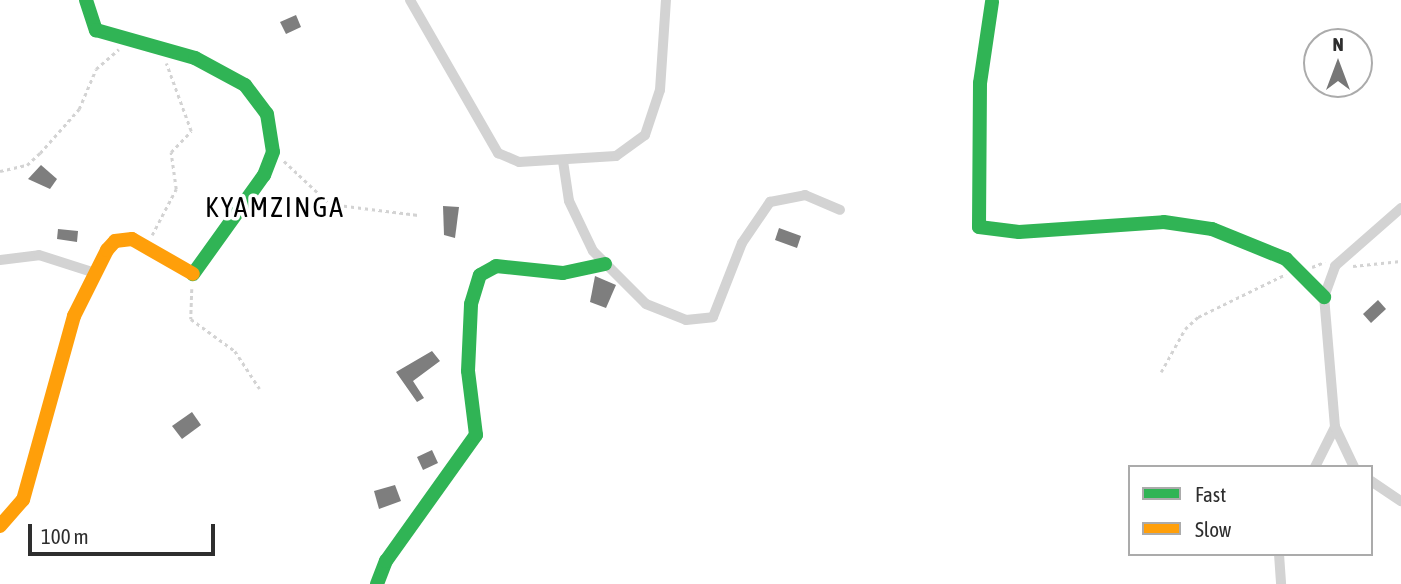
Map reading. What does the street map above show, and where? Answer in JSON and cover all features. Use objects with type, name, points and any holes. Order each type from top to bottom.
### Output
[{"type":"street","points":[[0,526],[23,500],[65,344],[96,273],[116,241],[144,244],[196,276],[264,175],[273,152],[267,114],[245,85],[195,58],[96,30],[86,0]]},
{"type":"street","points":[[411,0],[498,153],[519,162],[615,156],[645,135],[660,90],[666,0]]},
{"type":"street","points":[[992,2],[980,83],[979,227],[1019,232],[1164,222],[1212,229],[1298,268],[1324,298]]},
{"type":"street","points":[[562,161],[580,233],[605,264],[646,304],[703,321],[713,317],[742,243],[770,202],[805,195],[840,210]]},
{"type":"street","points":[[1353,465],[1335,427],[1324,298],[1335,266],[1401,208]]},
{"type":"street","points":[[0,260],[39,255],[96,273]]},
{"type":"street","points":[[377,584],[386,561],[476,435],[468,371],[471,304],[480,275],[496,266],[562,273],[605,264]]},
{"type":"street","points":[[1316,465],[1335,427]]},
{"type":"street","points":[[1373,482],[1401,501]]},
{"type":"street","points":[[1279,556],[1281,584]]},
{"type":"path","points":[[0,171],[27,165],[40,153],[79,109],[96,69],[124,39]]},
{"type":"path","points":[[144,244],[176,189],[171,152],[191,131],[180,91],[157,47]]},
{"type":"path","points":[[273,152],[330,204],[418,215]]},
{"type":"path","points":[[1335,266],[1401,261]]},
{"type":"path","points":[[1161,372],[1198,317],[1298,268]]},
{"type":"path","points":[[196,276],[188,306],[191,319],[235,351],[260,389]]},
{"type":"building","points":[[296,15],[301,27],[286,34],[280,22]]},
{"type":"building","points":[[41,165],[57,179],[50,189],[28,179]]},
{"type":"building","points":[[443,206],[459,207],[455,238],[444,235]]},
{"type":"building","points":[[779,228],[801,236],[797,248],[775,240]]},
{"type":"building","points":[[58,229],[78,231],[77,242],[57,239]]},
{"type":"building","points":[[595,276],[616,285],[606,308],[590,302]]},
{"type":"building","points":[[1378,300],[1386,309],[1371,323],[1363,314]]},
{"type":"building","points":[[432,351],[440,361],[413,381],[424,398],[417,402],[396,372]]},
{"type":"building","points":[[192,412],[201,425],[182,439],[172,426]]},
{"type":"building","points":[[432,450],[438,463],[423,470],[417,457]]},
{"type":"building","points":[[395,485],[401,501],[379,509],[374,491]]},
{"type":"traffic: fast","points":[[86,0],[96,30],[195,58],[245,85],[267,114],[273,152],[264,175],[193,274]]},
{"type":"traffic: fast","points":[[992,2],[980,83],[979,227],[1019,232],[1164,222],[1212,229],[1286,259],[1324,297]]},
{"type":"traffic: fast","points":[[377,584],[386,561],[476,435],[468,371],[471,304],[480,275],[496,266],[563,273],[605,264]]},
{"type":"traffic: slow","points":[[0,526],[23,500],[74,316],[107,250],[115,241],[132,239],[193,274]]},
{"type":"district","name":"KYAMZINGA","points":[[275,207]]}]
